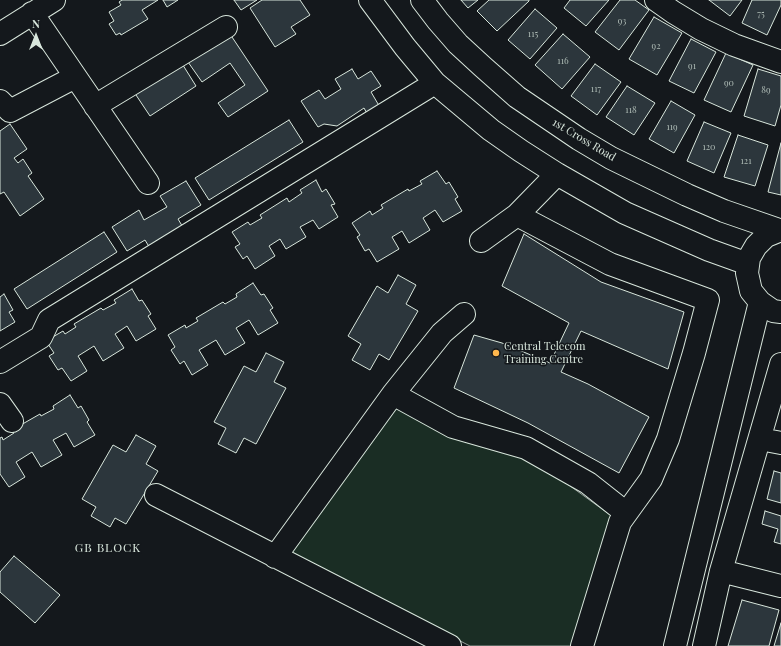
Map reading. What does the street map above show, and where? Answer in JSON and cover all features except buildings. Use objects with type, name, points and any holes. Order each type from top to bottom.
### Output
[{"type":"street","points":[[0,34],[54,0]]},
{"type":"street","points":[[370,0],[405,47],[436,83],[491,130],[557,174],[604,202],[709,250],[748,264]]},
{"type":"street","name":"1st Cross Road","points":[[422,0],[438,21],[463,48],[517,97],[568,131],[611,158],[651,178],[724,211],[780,230]]},
{"type":"street","points":[[656,0],[701,29],[734,45],[781,62]]},
{"type":"street","points":[[32,14],[148,183]]},
{"type":"street","points":[[95,106],[226,27]]},
{"type":"street","points":[[0,101],[10,111],[76,77]]},
{"type":"street","points":[[0,362],[41,337],[49,320],[436,83]]},
{"type":"street","points":[[481,241],[517,215],[557,174]]},
{"type":"street","points":[[517,215],[610,264],[708,300],[694,353],[668,439],[650,479],[620,522],[582,646]]},
{"type":"street","points":[[780,230],[766,236],[756,246],[749,258],[747,273],[751,291],[760,302],[773,311],[781,312]]},
{"type":"street","points":[[675,646],[760,302]]},
{"type":"street","points":[[275,556],[393,394],[442,333],[464,314]]},
{"type":"street","points":[[704,646],[721,571],[781,364]]},
{"type":"street","points":[[393,394],[453,427],[526,448],[588,483],[626,513]]},
{"type":"street","points":[[760,438],[781,443]]},
{"type":"street","points":[[156,495],[450,646]]},
{"type":"street","points":[[721,571],[781,586]]},
{"type":"street","points":[[686,604],[712,611]]},
{"type":"green space","points":[[396,402],[526,454],[613,517],[575,646],[470,646],[289,553]]},
{"type":"place","name":"Central Telecom Training Centre","points":[[496,353]]},
{"type":"district","name":"GB BLOCK","points":[[108,548]]}]
